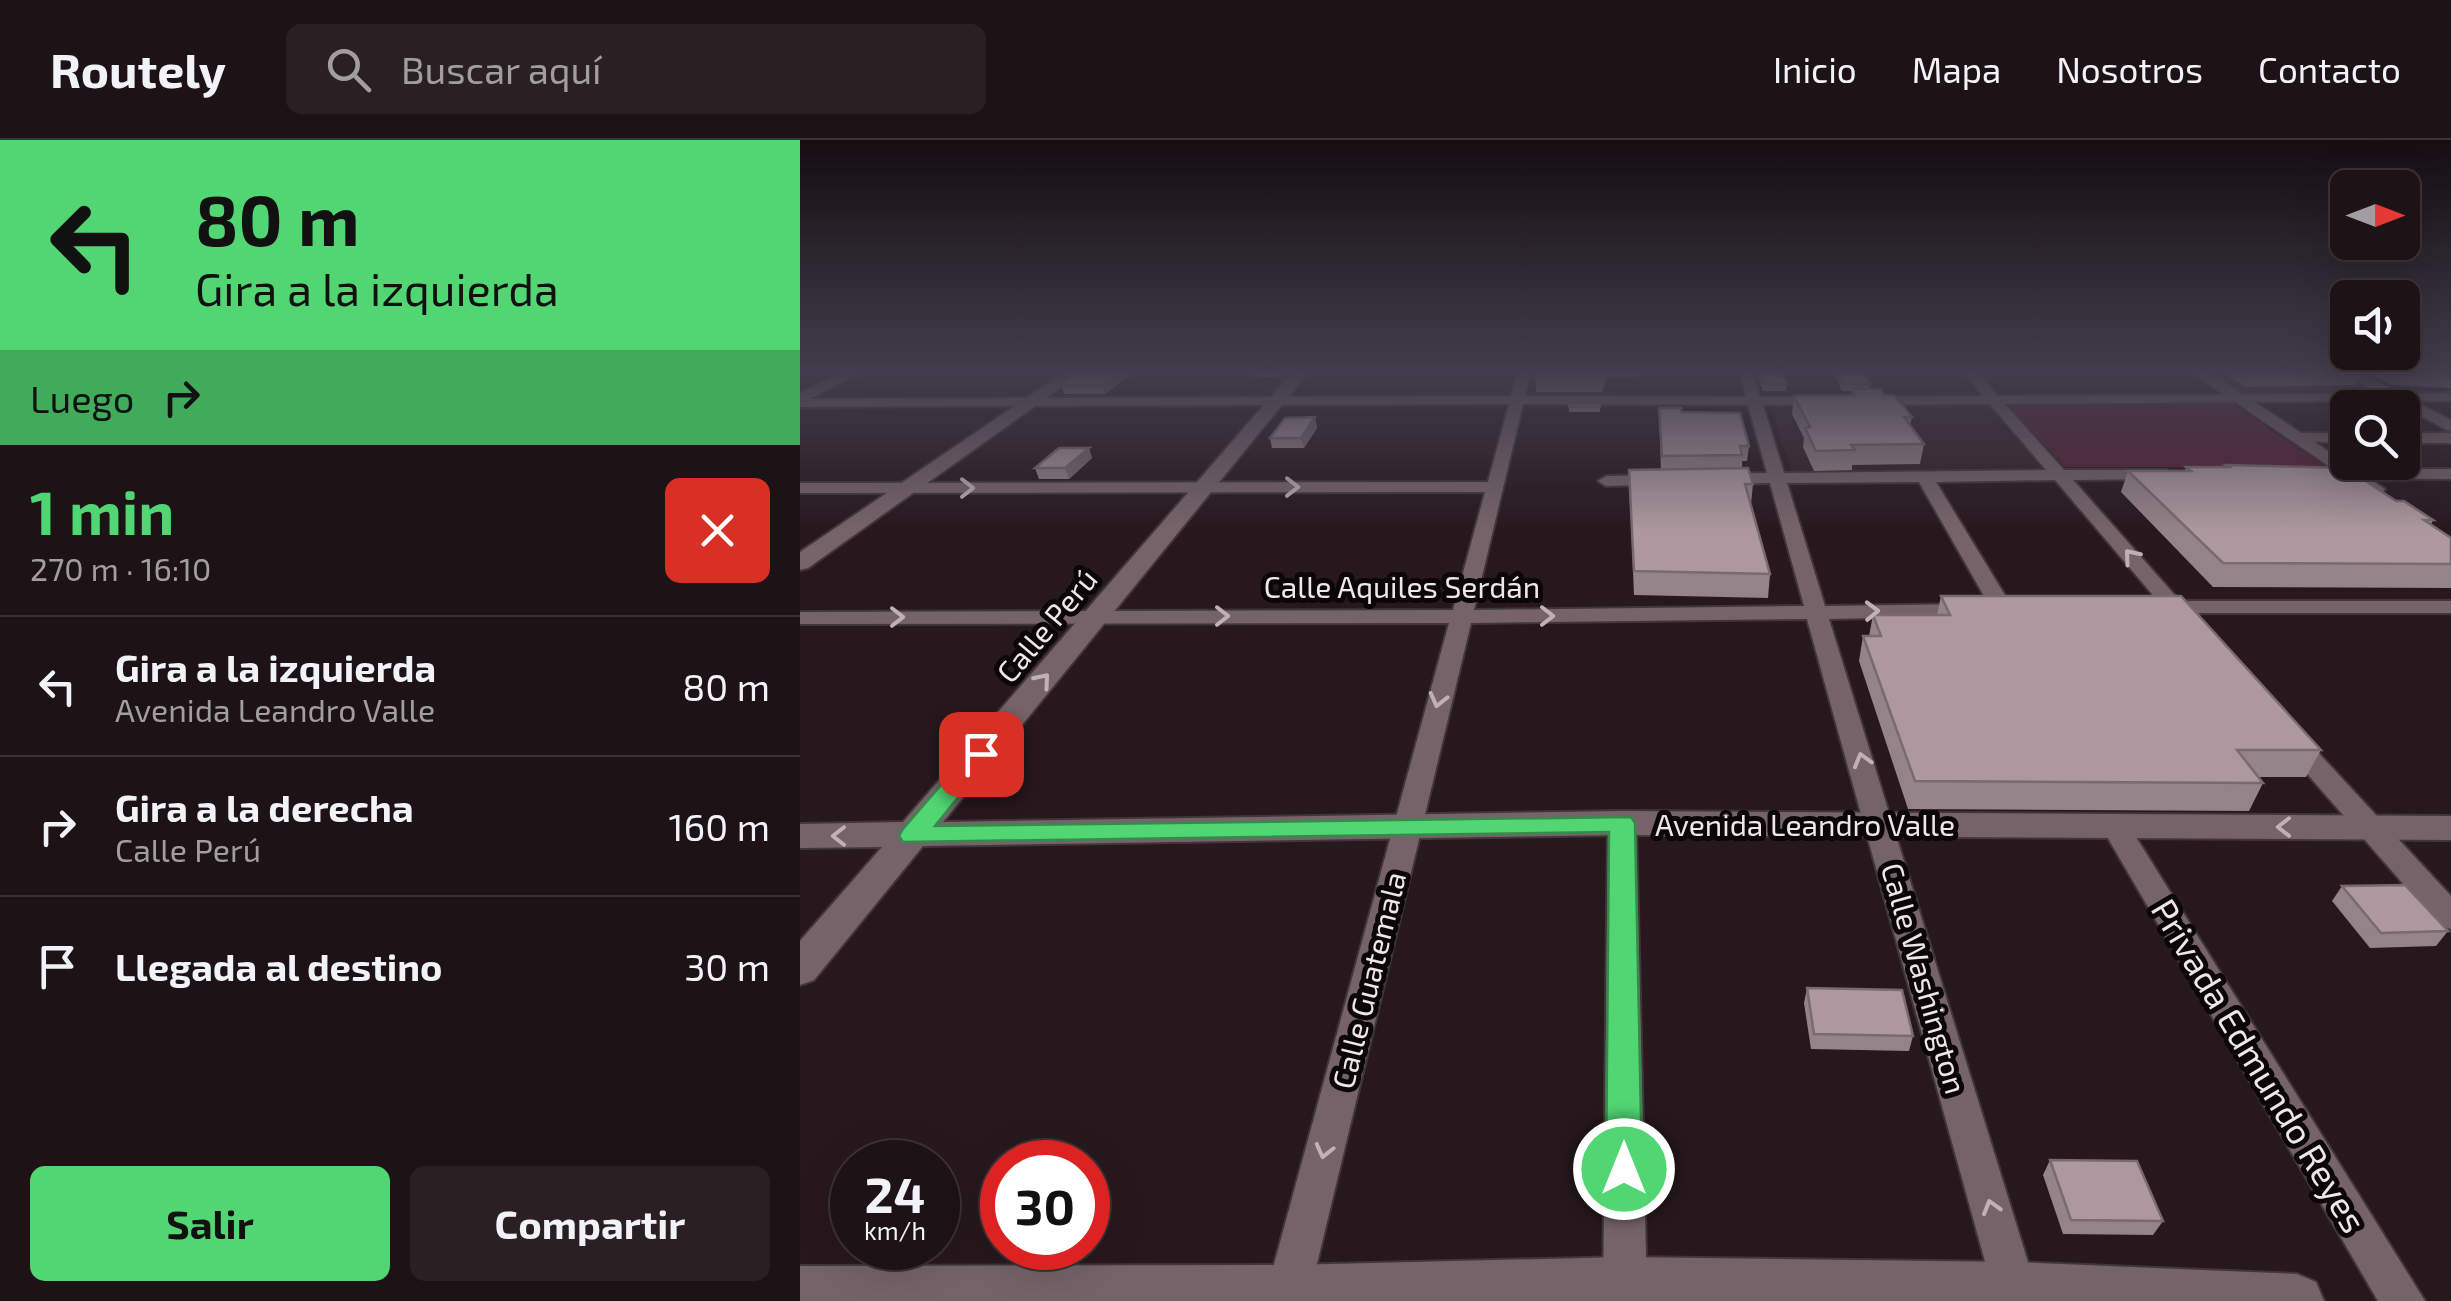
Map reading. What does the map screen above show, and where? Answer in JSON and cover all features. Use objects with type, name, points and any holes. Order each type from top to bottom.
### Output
[{"type":"main road","points":[[800,562],[1002,423]]},
{"type":"main road","name":"Calle Perú","points":[[800,969],[1257,423]]},
{"type":"main road","points":[[2276,423],[2330,459]]},
{"type":"main road","points":[[2361,480],[2385,496]]},
{"type":"main road","name":"Avenida Leandro Valle","points":[[800,836],[1622,823],[2451,828]]},
{"type":"main road","points":[[800,1294],[1625,1293],[2297,1301]]},
{"type":"street","name":"Calle Guatemala","points":[[1287,1296],[1510,423]]},
{"type":"street","name":"Calle Washington","points":[[1761,423],[2016,1295]]},
{"type":"street","points":[[2014,423],[2193,628]]},
{"type":"street","points":[[2298,438],[2330,438]]},
{"type":"street","points":[[2420,438],[2451,438]]},
{"type":"street","points":[[1702,480],[2178,474]]},
{"type":"street","points":[[2314,474],[2330,474]]},
{"type":"street","points":[[2420,474],[2451,474]]},
{"type":"street","name":"Calle Aquiles Serdán","points":[[800,618],[2013,610],[1925,477]]},
{"type":"street","points":[[1606,481],[1682,480]]},
{"type":"street","points":[[800,488],[1495,487]]},
{"type":"street","points":[[2136,608],[2451,607]]},
{"type":"street","points":[[2276,723],[2451,918]]},
{"type":"street","points":[[1622,823],[1625,1293]]},
{"type":"street","name":"Privada Edmundo Reyes","points":[[2116,828],[2403,1301]]},
{"type":"shaded area","points":[[1775,423],[2005,423],[2046,471],[1793,475]]},
{"type":"shaded area","points":[[2024,423],[2261,423],[2326,467],[2065,467]]},
{"type":"building","points":[[1281,423],[1311,423],[1301,438],[1270,438]]},
{"type":"building","points":[[1660,423],[1743,423],[1749,446],[1740,446],[1742,455],[1662,456]]},
{"type":"building","points":[[1808,423],[1909,423],[1924,444],[1851,445],[1855,450],[1816,451],[1805,428],[1810,427]]},
{"type":"building","points":[[1059,448],[1089,448],[1065,468],[1035,468]]},
{"type":"building","points":[[2226,465],[2330,468],[2330,480],[2364,480],[2433,520],[2424,520],[2451,538],[2451,564],[2223,563],[2128,471],[2229,467]]},
{"type":"building","points":[[1748,468],[1753,484],[1745,484],[1770,574],[1634,571],[1629,470]]},
{"type":"building","points":[[1941,596],[2181,596],[2321,750],[2237,750],[2263,783],[1915,781],[1863,636],[1881,636],[1873,615],[1950,615]]},
{"type":"building","points":[[2405,885],[2448,931],[2381,933],[2342,886]]},
{"type":"building","points":[[1807,988],[1902,990],[1913,1036],[1814,1034]]},
{"type":"building","points":[[2050,1160],[2137,1161],[2163,1221],[2071,1220]]},
{"type":"route","points":[[981,754],[912,836],[1622,823],[1624,1169]]}]
